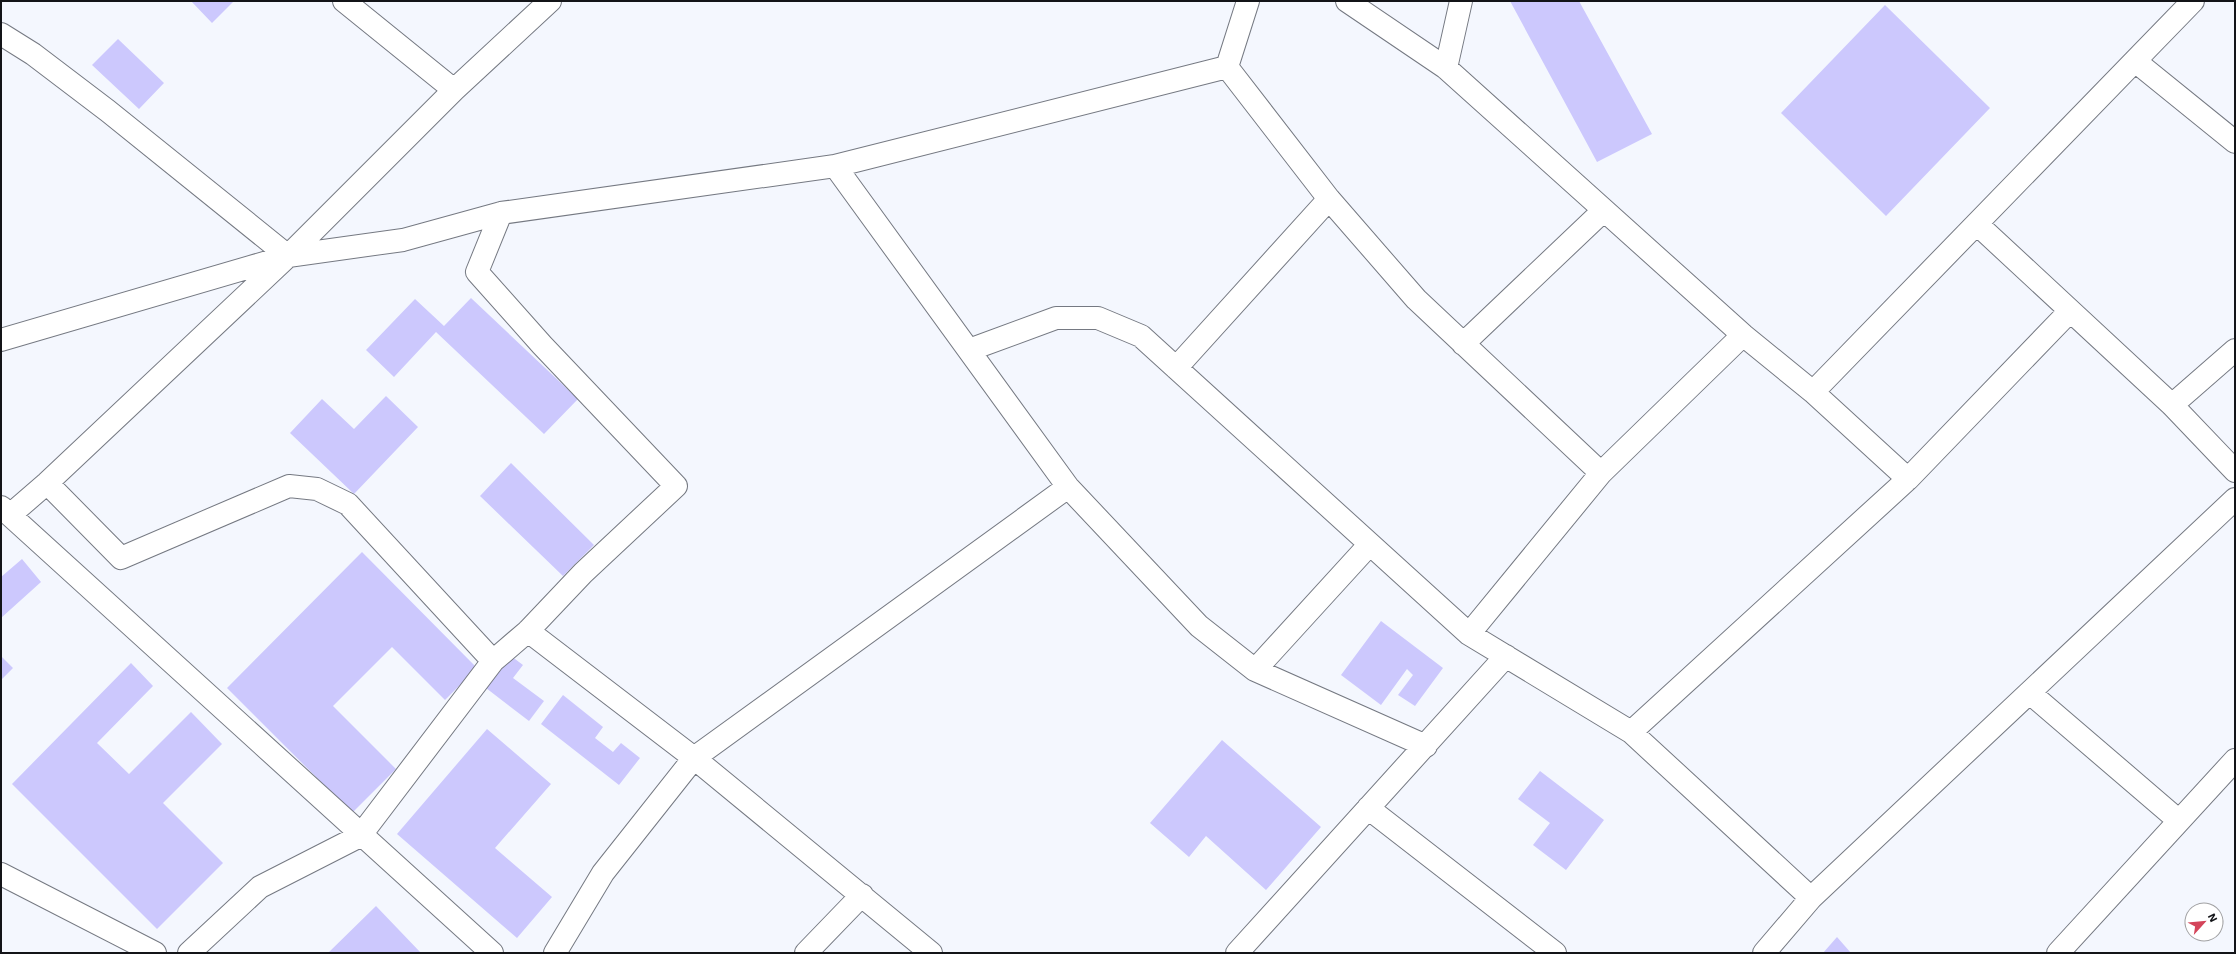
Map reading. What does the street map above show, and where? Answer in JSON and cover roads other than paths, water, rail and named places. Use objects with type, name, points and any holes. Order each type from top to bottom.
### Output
[{"type":"street","points":[[344,1],[454,90]]},
{"type":"street","points":[[492,953],[360,836],[6,511],[47,483],[288,256],[454,90],[550,1]]},
{"type":"street","points":[[1227,67],[1248,1]]},
{"type":"street","points":[[1347,1],[1446,68],[1743,335],[1813,392],[1908,479]]},
{"type":"street","points":[[1446,68],[1461,1]]},
{"type":"street","points":[[1813,392],[1978,225],[2194,1]]},
{"type":"street","points":[[1,34],[33,54],[102,107],[288,256]]},
{"type":"street","points":[[2135,61],[2235,142]]},
{"type":"street","points":[[1,340],[288,256],[403,240],[501,213],[835,166],[1227,67]]},
{"type":"street","points":[[1227,67],[1329,199],[1416,299],[1601,474]]},
{"type":"street","points":[[835,166],[1068,486],[1200,626],[1256,670],[1426,746]]},
{"type":"street","points":[[1176,368],[1329,199]]},
{"type":"street","points":[[1463,344],[1604,210]]},
{"type":"street","points":[[189,953],[260,887],[360,836],[493,661],[528,631],[583,573],[676,486],[542,345],[477,272],[501,213]]},
{"type":"street","points":[[1978,225],[2172,405],[2235,471]]},
{"type":"street","points":[[1631,732],[1908,479],[2070,310]]},
{"type":"street","points":[[969,350],[1056,318],[1098,318],[1141,336],[1468,634],[1631,732],[1811,898]]},
{"type":"street","points":[[1468,634],[1601,474],[1743,335]]},
{"type":"street","points":[[2172,405],[2235,350]]},
{"type":"street","points":[[47,483],[121,558],[289,486],[317,489],[348,504],[493,661]]},
{"type":"street","points":[[555,953],[603,873],[694,758],[1068,486]]},
{"type":"street","points":[[1764,953],[1811,898],[2235,498]]},
{"type":"street","points":[[1256,670],[1370,544]]},
{"type":"street","points":[[528,631],[694,758],[931,953]]},
{"type":"street","points":[[1237,953],[1506,656]]},
{"type":"street","points":[[2030,693],[2178,820]]},
{"type":"street","points":[[2058,953],[2178,820],[2235,760]]},
{"type":"street","points":[[1368,808],[1555,953]]},
{"type":"street","points":[[1,874],[155,953]]},
{"type":"street","points":[[806,953],[862,895]]}]
